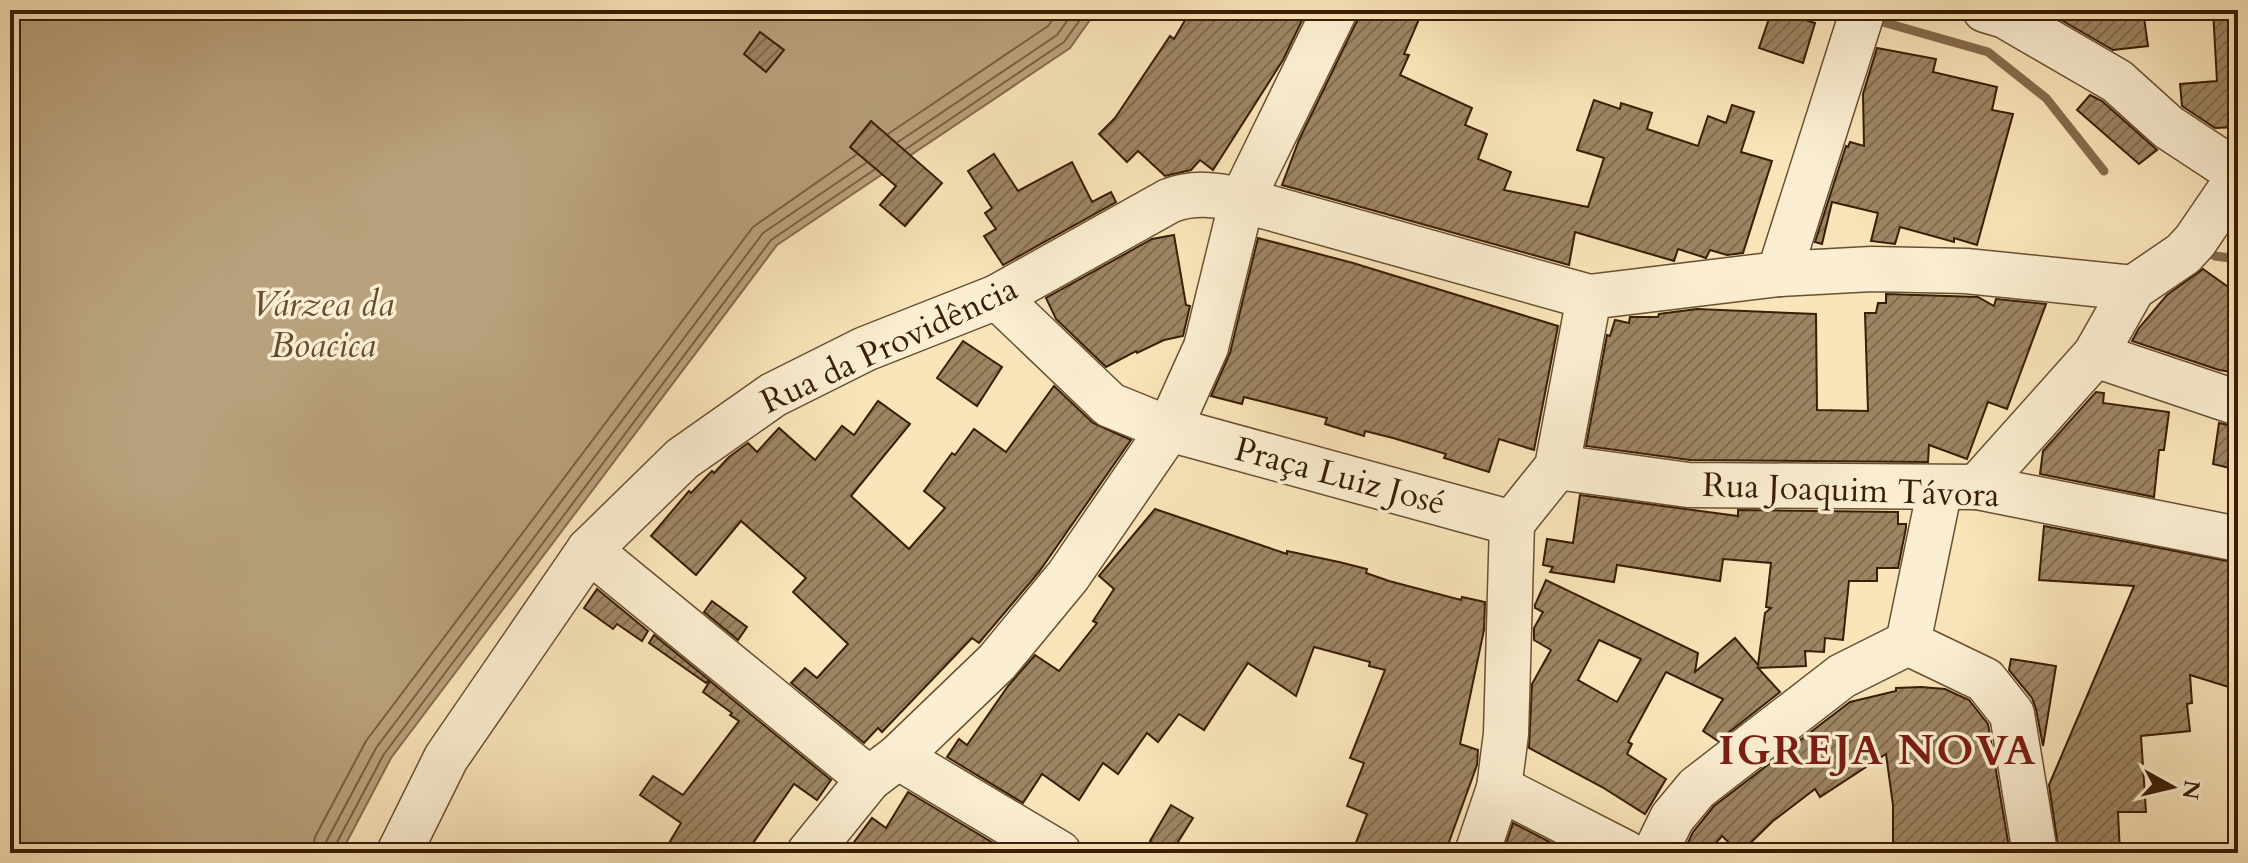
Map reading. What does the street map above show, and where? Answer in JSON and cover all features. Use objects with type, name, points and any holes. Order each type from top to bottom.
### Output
[{"type":"street","points":[[809,853],[884,768],[997,662],[1068,576],[1169,429],[1206,347],[1242,200],[1335,10]]},
{"type":"street","points":[[1655,853],[1672,818],[1697,788],[1842,676],[1908,643],[1958,488],[2095,355],[2133,288],[2183,254],[2238,176],[2168,127],[2117,81],[2005,16],[1985,10]]},
{"type":"street","points":[[1779,274],[1856,29]]},
{"type":"street","name":"Rua da Providência","points":[[399,853],[446,758],[589,550],[682,459],[773,395],[865,349],[997,297],[1169,201],[1187,194],[1242,200],[1589,297]]},
{"type":"street","points":[[1477,853],[1499,788],[1506,734],[1512,523],[1557,467],[1589,297],[1779,274],[1872,269],[1966,271],[2133,288]]},
{"type":"street","name":"Praça Luiz José","points":[[997,297],[1110,405],[1169,429],[1512,523]]},
{"type":"street","points":[[2095,355],[2238,403]]},
{"type":"street","name":"Rua Joaquim Távora","points":[[1557,467],[1688,485],[1958,488],[2238,539]]},
{"type":"street","points":[[589,550],[884,768],[1059,853]]},
{"type":"street","points":[[1908,643],[1985,680],[2012,714],[2035,853]]},
{"type":"street","points":[[1499,788],[1626,853]]},
{"type":"water","name":"Várzea da Boacica","points":[[10,10],[1097,10],[1070,48],[777,245],[391,758],[341,853],[10,853]]},
{"type":"building","points":[[1191,10],[1307,10],[1283,60],[1213,170],[1200,160],[1191,170],[1165,176],[1138,151],[1127,162],[1099,134],[1115,118],[1170,36],[1174,39]]},
{"type":"building","points":[[1360,10],[1423,10],[1404,54],[1409,55],[1400,75],[1472,108],[1465,125],[1487,134],[1478,159],[1511,172],[1504,190],[1588,207],[1604,158],[1577,150],[1594,100],[1620,109],[1621,103],[1652,113],[1647,129],[1698,146],[1708,116],[1726,123],[1732,105],[1754,112],[1741,152],[1772,161],[1743,253],[1727,255],[1710,250],[1706,258],[1678,249],[1674,261],[1575,232],[1569,265],[1282,185],[1299,140]]},
{"type":"building","points":[[1772,10],[1815,23],[1803,63],[1759,48]]},
{"type":"building","points":[[2055,10],[2143,10],[2148,46],[2113,50],[2056,17]]},
{"type":"building","points":[[2213,10],[2238,10],[2238,127],[2215,128],[2182,106],[2180,84],[2217,81]]},
{"type":"building","points":[[760,32],[784,50],[766,72],[744,54]]},
{"type":"building","points":[[1877,48],[1936,59],[1933,72],[1997,87],[1992,110],[2013,114],[1977,245],[1900,227],[1895,244],[1871,241],[1878,213],[1832,202],[1822,244],[1815,242],[1846,146],[1850,142],[1864,146],[1863,94]]},
{"type":"building","points":[[2090,95],[2102,101],[2157,150],[2139,164],[2077,110]]},
{"type":"building","points":[[871,121],[942,183],[905,226],[880,205],[896,186],[850,147]]},
{"type":"building","points":[[994,154],[1018,191],[1072,162],[1092,202],[1111,192],[1116,202],[1003,265],[984,236],[996,229],[985,213],[992,208],[968,171]]},
{"type":"building","points":[[1174,235],[1186,305],[1190,306],[1183,336],[1136,351],[1106,367],[1056,319],[1046,298],[1152,239]]},
{"type":"building","points":[[1258,238],[1353,263],[1558,326],[1534,450],[1499,439],[1489,472],[1444,458],[1446,454],[1393,438],[1365,431],[1364,436],[1325,424],[1327,418],[1244,397],[1242,404],[1211,396],[1230,353]]},
{"type":"building","points":[[2203,269],[2238,294],[2238,373],[2219,370],[2132,341],[2167,295]]},
{"type":"building","points":[[1886,294],[1978,297],[1994,306],[1996,299],[2046,304],[2007,409],[1988,402],[1967,459],[1929,445],[1928,462],[1690,460],[1586,446],[1607,335],[1610,336],[1615,320],[1629,323],[1630,317],[1658,317],[1659,314],[1697,309],[1816,314],[1817,410],[1868,411],[1865,313],[1876,313],[1878,303],[1886,303]]},
{"type":"building","points":[[963,341],[1002,367],[977,406],[937,378]]},
{"type":"building","points":[[1054,386],[1093,423],[1131,440],[1039,572],[979,643],[972,638],[882,732],[878,728],[864,743],[791,683],[805,668],[817,678],[848,644],[793,592],[806,578],[741,521],[696,575],[651,536],[689,491],[691,493],[712,471],[714,473],[748,443],[757,452],[779,428],[815,460],[842,426],[854,435],[878,401],[910,424],[851,496],[909,549],[945,508],[924,491],[952,453],[955,455],[974,429],[1006,452]]},
{"type":"building","points":[[2096,392],[2104,393],[2103,403],[2169,412],[2164,450],[2159,450],[2154,497],[2040,474],[2043,451]]},
{"type":"building","points":[[2219,423],[2238,427],[2238,470],[2213,464]]},
{"type":"building","points":[[1580,495],[1738,516],[1738,510],[1898,512],[1898,524],[1906,524],[1898,568],[1877,568],[1877,581],[1849,581],[1843,640],[1825,638],[1824,652],[1805,651],[1806,666],[1758,668],[1780,692],[1718,741],[1703,731],[1723,699],[1666,672],[1628,742],[1632,744],[1627,754],[1666,779],[1645,814],[1529,748],[1532,684],[1551,650],[1534,640],[1534,628],[1543,612],[1535,605],[1546,580],[1698,653],[1695,672],[1735,638],[1758,665],[1765,613],[1771,608],[1766,607],[1771,563],[1723,559],[1720,581],[1617,565],[1614,582],[1550,572],[1553,567],[1543,565],[1547,539],[1573,543]],"holes":[[[1599,640],[1641,659],[1617,702],[1578,680]]]},
{"type":"building","points":[[1155,509],[1287,554],[1287,551],[1339,562],[1367,569],[1366,573],[1389,581],[1461,600],[1462,597],[1485,602],[1484,630],[1460,744],[1478,750],[1477,765],[1445,853],[1352,853],[1367,814],[1347,806],[1364,763],[1350,758],[1385,670],[1369,666],[1370,662],[1314,647],[1296,696],[1248,663],[1204,730],[1179,714],[1158,742],[1147,733],[1118,774],[1103,763],[1079,800],[1042,774],[1023,803],[947,757],[959,739],[967,745],[1008,686],[1035,655],[1059,671],[1097,623],[1093,621],[1114,589],[1099,576]]},
{"type":"building","points":[[2044,526],[2238,563],[2238,690],[2190,675],[2192,703],[2187,704],[2190,731],[2141,736],[2146,812],[2118,812],[2120,853],[2059,853],[2049,785],[2134,586],[2039,580]]},
{"type":"building","points":[[597,589],[648,631],[642,641],[617,624],[613,629],[584,608]]},
{"type":"building","points":[[712,601],[747,627],[738,640],[704,612]]},
{"type":"building","points":[[654,635],[709,680],[706,683],[649,643]]},
{"type":"building","points":[[2011,659],[2056,666],[2043,746],[2032,698],[2009,670]]},
{"type":"building","points":[[710,681],[831,780],[817,800],[794,784],[746,853],[663,853],[681,823],[640,795],[653,776],[683,795],[739,721],[703,692]]},
{"type":"building","points":[[1896,688],[1945,689],[1969,700],[1988,724],[2010,853],[1893,853],[1893,805],[1886,754],[1820,797],[1815,789],[1773,821],[1740,853],[1722,836],[1707,853],[1683,853],[1693,832],[1714,806],[1850,702],[1896,691]]},
{"type":"building","points":[[908,792],[1010,853],[846,853],[872,818],[886,828]]},
{"type":"building","points":[[1171,805],[1193,818],[1171,853],[1168,853],[1150,841]]},
{"type":"building","points":[[1513,823],[1571,853],[1503,853]]},
{"type":"waterway","points":[[1872,19],[1988,52],[2046,98],[2104,171]]},
{"type":"waterway","points":[[2205,248],[2215,256],[2238,259]]},
{"type":"district","name":"IGREJA NOVA","points":[[1878,750]]}]
